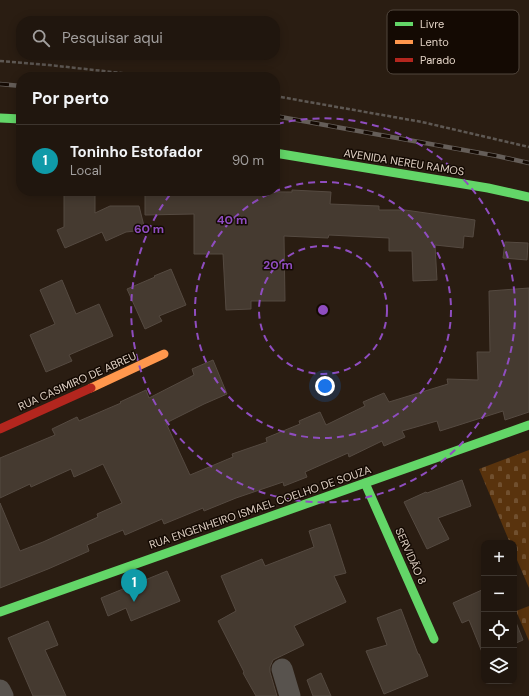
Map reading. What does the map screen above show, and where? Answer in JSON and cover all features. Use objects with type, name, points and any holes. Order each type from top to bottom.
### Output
[{"type":"street","points":[[0,118],[16,119]]},
{"type":"street","name":"AVENIDA NEREU RAMOS","points":[[280,154],[488,188],[529,197]]},
{"type":"street","name":"RUA CASIMIRO DE ABREU","points":[[0,429],[164,354]]},
{"type":"street","name":"RUA ENGENHEIRO ISMAEL COELHO DE SOUZA","points":[[0,612],[529,425]]},
{"type":"street","name":"SERVIDÃO 8","points":[[365,483],[434,639]]},
{"type":"street","points":[[282,669],[290,696]]},
{"type":"street","points":[[0,690],[2,696]]},
{"type":"path","points":[[0,61],[112,72]]},
{"type":"path","points":[[280,97],[422,122],[529,147]]},
{"type":"green space","points":[[529,450],[529,588],[517,560],[517,540],[509,540],[479,469]]},
{"type":"green space","points":[[529,606],[529,641],[517,613],[517,611]]},
{"type":"building","points":[[292,190],[331,192],[330,204],[379,206],[379,210],[405,210],[475,220],[473,237],[464,236],[463,248],[435,245],[437,280],[413,281],[412,251],[389,251],[389,238],[329,235],[328,238],[284,236],[285,301],[251,301],[251,309],[226,310],[223,254],[194,254],[194,214],[145,215],[145,196],[280,196],[280,192],[292,192]]},
{"type":"building","points":[[64,196],[95,196],[95,213],[110,206],[139,206],[145,230],[126,232],[106,241],[102,232],[65,248],[57,230],[64,227]]},
{"type":"building","points":[[505,242],[528,243],[527,260],[503,258]]},
{"type":"building","points":[[171,269],[186,305],[159,316],[162,321],[145,329],[127,289]]},
{"type":"building","points":[[62,280],[76,314],[99,304],[113,336],[69,355],[72,361],[46,372],[30,335],[55,324],[40,290]]},
{"type":"building","points":[[529,288],[529,412],[505,420],[503,411],[440,431],[437,421],[402,431],[405,437],[384,446],[382,441],[349,457],[348,453],[305,472],[307,477],[284,486],[283,482],[204,511],[203,508],[164,524],[162,519],[125,535],[123,530],[87,545],[89,551],[0,588],[0,503],[20,551],[98,517],[97,514],[122,503],[103,464],[74,477],[71,469],[31,487],[30,484],[0,498],[0,458],[55,435],[52,429],[77,417],[79,421],[121,403],[120,402],[146,390],[149,398],[194,375],[192,369],[213,360],[227,394],[166,423],[190,475],[233,457],[232,454],[267,442],[266,438],[300,424],[299,421],[320,412],[326,425],[365,406],[363,402],[384,393],[389,402],[448,384],[447,379],[478,380],[477,352],[490,352],[489,291]]},
{"type":"building","points":[[462,480],[471,506],[438,518],[449,539],[427,549],[404,502],[426,492],[427,493]]},
{"type":"building","points":[[330,524],[346,573],[334,576],[346,602],[294,626],[304,645],[273,660],[270,667],[270,672],[277,696],[256,696],[243,673],[244,672],[218,621],[236,611],[221,576],[262,559],[265,566],[314,547],[309,531]]},
{"type":"building","points":[[167,571],[180,601],[131,621],[126,608],[108,616],[101,598]]},
{"type":"building","points":[[481,590],[481,650],[469,620],[462,623],[453,603]]},
{"type":"building","points":[[401,609],[428,676],[384,694],[366,651],[387,645],[377,618]]},
{"type":"building","points":[[48,621],[58,645],[45,650],[66,696],[33,696],[8,638]]},
{"type":"building","points":[[517,625],[523,640],[517,643]]},
{"type":"building","points":[[321,673],[331,696],[313,696],[307,680]]},
{"type":"railway","points":[[0,84],[16,86]]},
{"type":"railway","points":[[280,117],[529,163]]},
{"type":"traffic: fast","points":[[0,118],[16,119]]},
{"type":"traffic: fast","points":[[280,154],[488,188],[529,197]]},
{"type":"traffic: fast","points":[[0,612],[529,425]]},
{"type":"traffic: fast","points":[[365,483],[434,639]]},
{"type":"traffic: slow","points":[[91,388],[164,354]]},
{"type":"traffic: jam","points":[[0,429],[91,388]]},
{"type":"place","name":"Toninho Estofador","points":[[134,602]]}]
